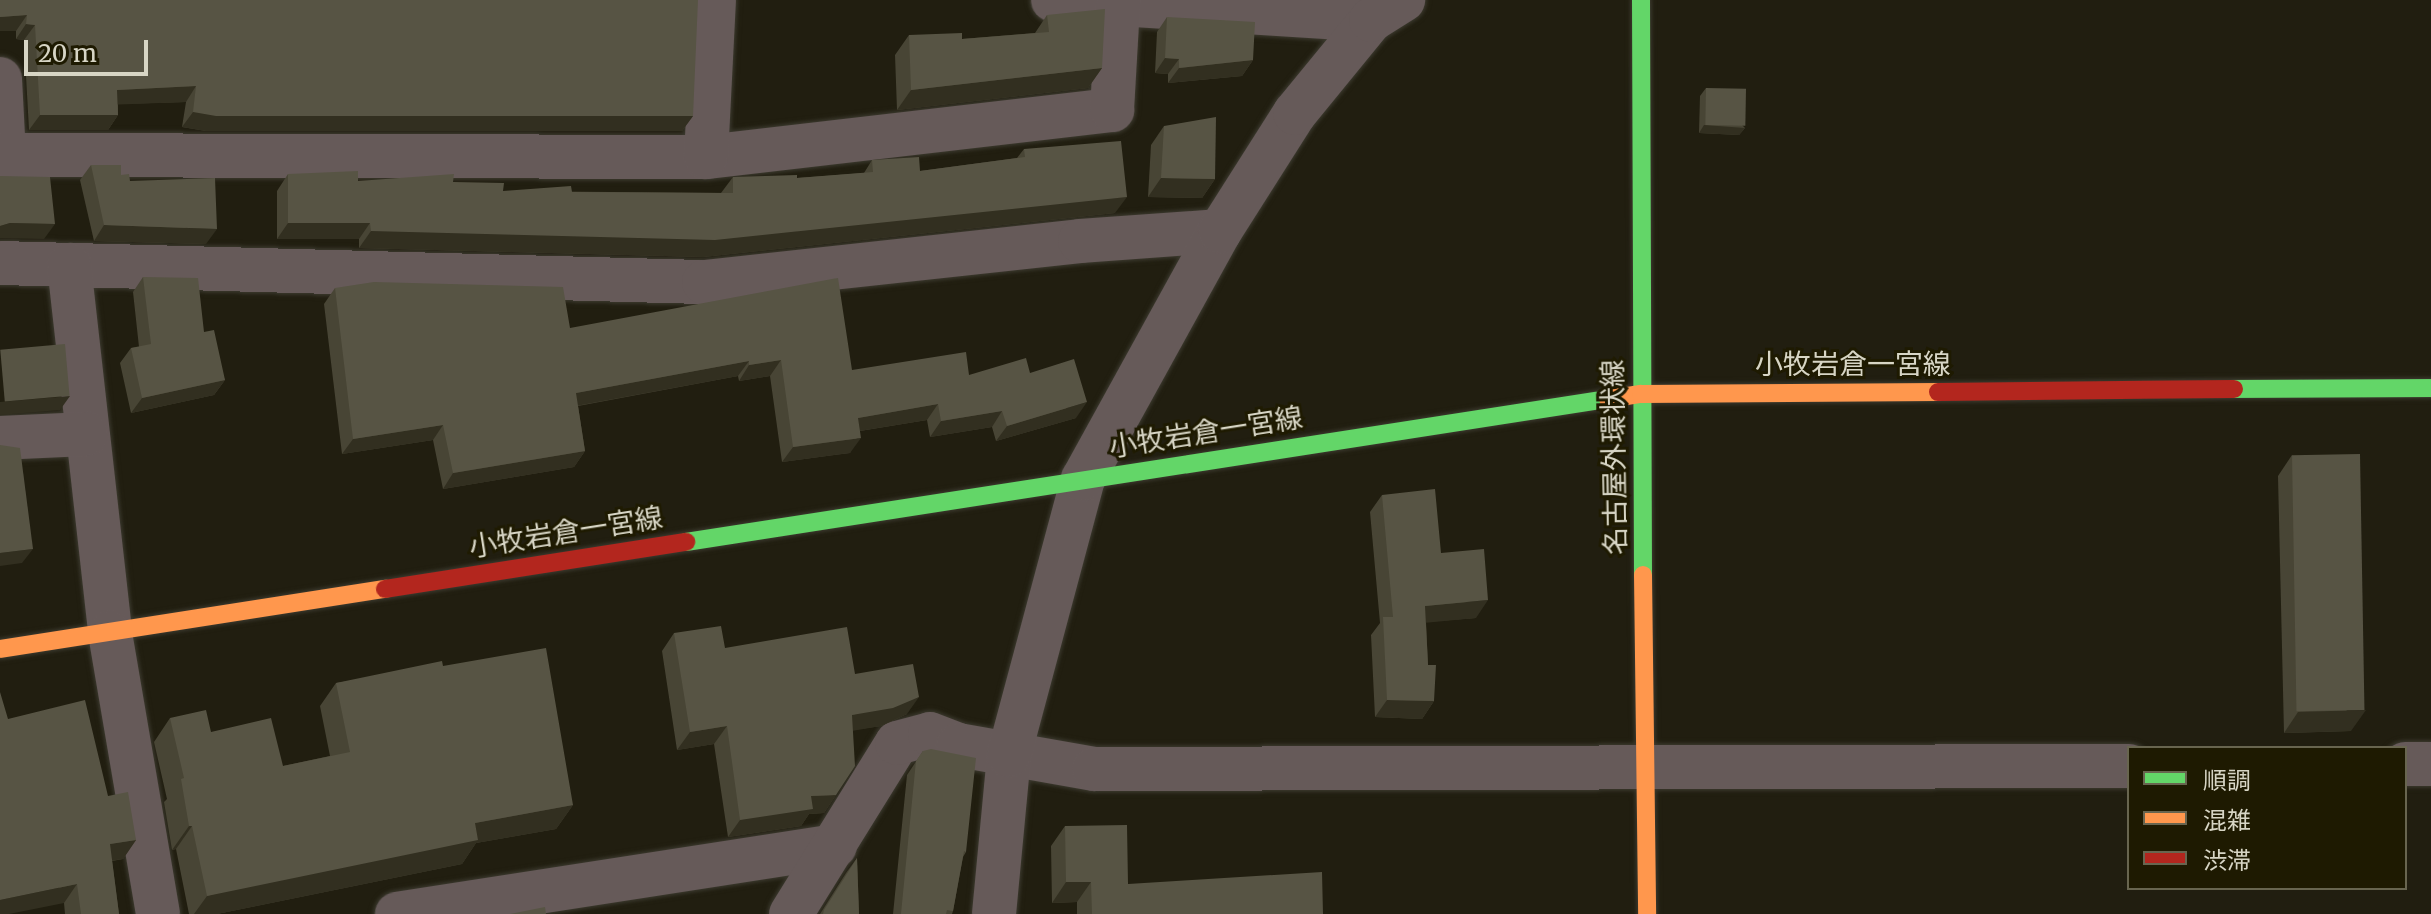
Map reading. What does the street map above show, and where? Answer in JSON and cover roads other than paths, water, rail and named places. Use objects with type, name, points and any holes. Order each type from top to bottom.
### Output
[{"type":"main road","name":"名古屋外環状線","points":[[1641,0],[1641,394],[1648,768],[1647,914]]},
{"type":"main road","name":"小牧岩倉一宮線","points":[[0,649],[1641,394],[2431,388]]},
{"type":"street","points":[[706,157],[714,0]]},
{"type":"street","points":[[1053,0],[1118,5],[1387,10]]},
{"type":"street","points":[[0,79],[2,155],[706,157],[1112,110],[1118,5]]},
{"type":"street","points":[[994,914],[1009,755],[1083,479],[1220,231],[1295,113],[1387,10]]},
{"type":"street","points":[[0,263],[704,282],[1080,241],[1220,231]]},
{"type":"street","points":[[69,265],[110,633],[158,914]]},
{"type":"street","points":[[0,438],[86,434]]},
{"type":"street","points":[[791,914],[897,743],[930,734],[958,745],[1094,769],[2127,766]]},
{"type":"street","points":[[2407,764],[2431,764]]},
{"type":"street","points":[[397,914],[835,846]]}]
